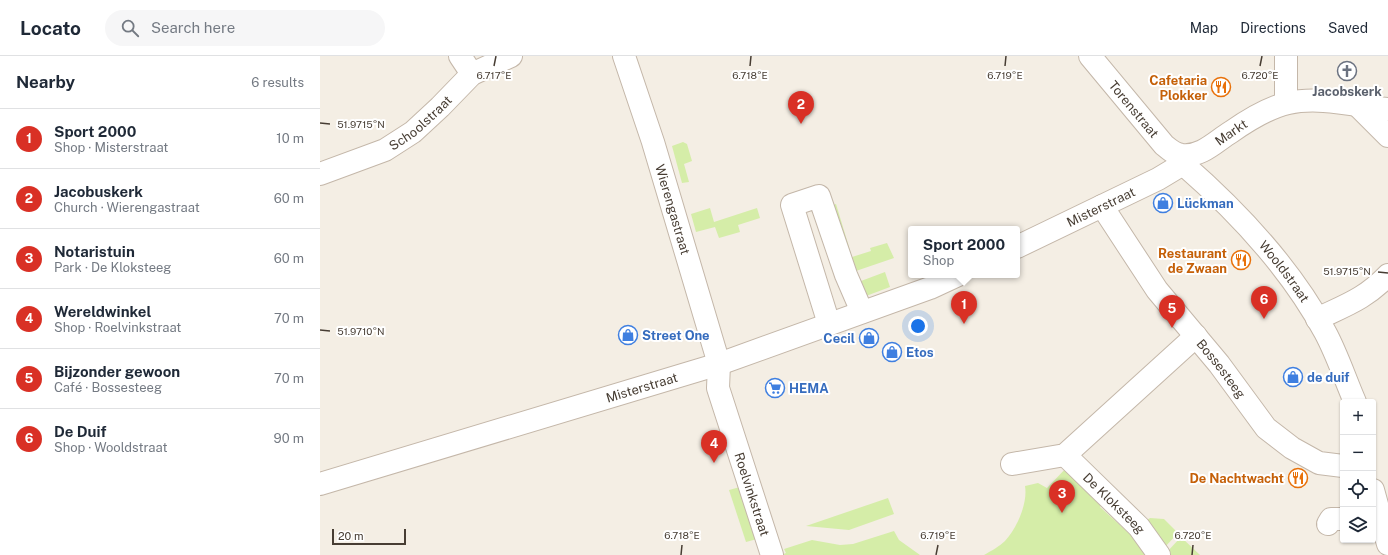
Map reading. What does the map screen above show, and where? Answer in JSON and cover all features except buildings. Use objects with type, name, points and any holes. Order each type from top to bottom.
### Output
[{"type":"street","points":[[460,56],[472,74]]},
{"type":"street","name":"Schoolstraat","points":[[320,174],[390,147],[413,132],[472,74],[511,56]]},
{"type":"street","name":"Wierengastraat","points":[[624,56],[653,142],[719,364]]},
{"type":"street","name":"Torenstraat","points":[[1090,56],[1164,145],[1183,160]]},
{"type":"street","points":[[1286,56],[1286,103]]},
{"type":"street","name":"Markt","points":[[1183,160],[1209,148],[1252,118],[1286,103],[1321,101],[1388,109]]},
{"type":"street","points":[[1358,106],[1388,136]]},
{"type":"street","name":"Misterstraat","points":[[1020,246],[1158,179],[1183,160]]},
{"type":"street","name":"Wooldstraat","points":[[1183,160],[1244,222],[1293,282],[1326,333],[1354,399]]},
{"type":"street","points":[[829,324],[792,205],[820,196],[846,275],[862,312]]},
{"type":"street","name":"Bossesteeg","points":[[1102,206],[1158,290],[1219,364],[1266,428],[1292,448],[1319,463],[1340,466]]},
{"type":"street","points":[[1317,319],[1354,303],[1376,288],[1388,275]]},
{"type":"street","name":"Misterstraat","points":[[320,484],[719,364],[930,288],[952,278]]},
{"type":"street","points":[[1012,464],[1064,455],[1196,336]]},
{"type":"street","name":"Roelvinkstraat","points":[[719,364],[718,388],[770,550]]},
{"type":"street","name":"De Kloksteeg","points":[[1064,455],[1139,527],[1159,555]]},
{"type":"street","points":[[1375,507],[1377,519],[1388,544]]},
{"type":"green space","points":[[683,142],[687,144],[692,161],[684,164],[689,182],[682,183],[672,146]]},
{"type":"green space","points":[[836,204],[852,257],[871,251],[870,248],[887,243],[894,258],[853,272],[830,206]]},
{"type":"green space","points":[[710,208],[714,222],[757,208],[760,218],[738,225],[740,232],[719,238],[715,227],[696,232],[691,214]]},
{"type":"green space","points":[[885,272],[890,287],[866,296],[861,281]]},
{"type":"green space","points":[[1068,466],[1104,502],[1100,507],[1132,536],[1135,533],[1150,555],[984,555],[1003,543],[1014,529],[1021,515],[1025,500],[1025,486],[1038,483],[1047,488]]},
{"type":"green space","points":[[740,487],[757,539],[746,542],[729,490]]},
{"type":"green space","points":[[888,498],[894,514],[849,530],[806,526]]},
{"type":"green space","points":[[1150,518],[1164,519],[1178,533],[1164,548],[1147,520]]},
{"type":"green space","points":[[894,531],[899,540],[920,555],[781,555],[786,553],[784,549],[812,540],[840,545],[853,544]]},
{"type":"green space","points":[[1181,537],[1200,555],[1167,555],[1166,553]]},
{"type":"place","name":"Jacobskerk","points":[[1347,71]]},
{"type":"place","name":"Cafetaria Plokker","points":[[1221,87]]},
{"type":"place","name":"Jacobuskerk","points":[[801,124]]},
{"type":"place","name":"Lückman","points":[[1163,203]]},
{"type":"place","name":"Restaurant de Zwaan","points":[[1241,260]]},
{"type":"place","name":"De Duif","points":[[1264,319]]},
{"type":"place","name":"Sport 2000","points":[[964,324]]},
{"type":"place","name":"Bijzonder gewoon","points":[[1172,328]]},
{"type":"place","name":"Street One","points":[[628,335]]},
{"type":"place","name":"Cecil","points":[[869,338]]},
{"type":"place","name":"Etos","points":[[892,352]]},
{"type":"place","name":"de duif","points":[[1293,377]]},
{"type":"place","name":"HEMA","points":[[775,388]]},
{"type":"place","name":"Wereldwinkel","points":[[714,463]]},
{"type":"place","name":"De Nachtwacht","points":[[1298,478]]},
{"type":"place","name":"Notaristuin","points":[[1062,513]]}]
